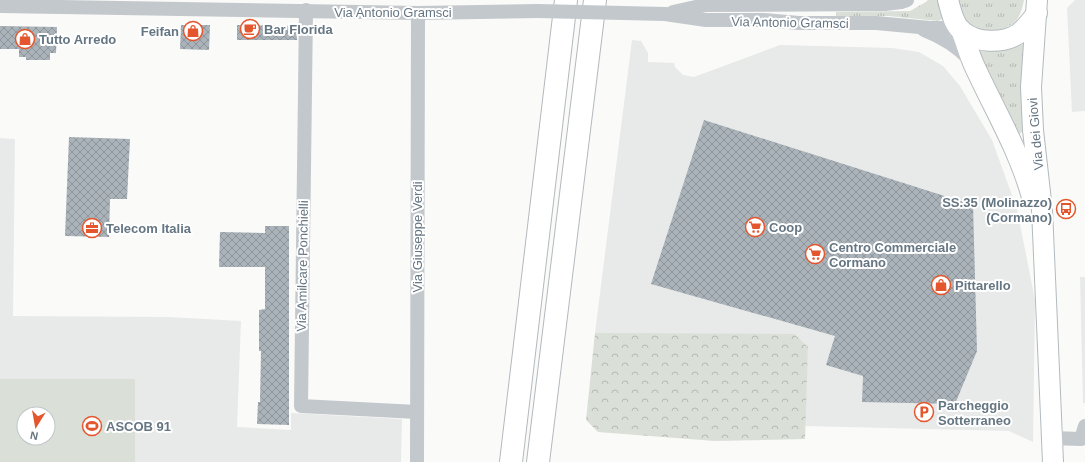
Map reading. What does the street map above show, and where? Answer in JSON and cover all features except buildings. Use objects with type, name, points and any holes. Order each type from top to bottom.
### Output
[{"type":"highway","points":[[512,462],[566,0]]},
{"type":"highway","points":[[538,462],[595,0]]},
{"type":"main road","name":"Via dei Giovi","points":[[948,0],[956,23],[960,29],[974,64],[1016,152],[1027,179],[1036,210],[1044,255]]},
{"type":"main road","name":"Via dei Giovi","points":[[1037,7],[1031,87],[1033,130],[1042,210],[1053,462]]},
{"type":"main road","points":[[960,29],[972,37],[983,40],[994,41],[1007,38],[1016,35],[1027,26],[1037,7]]},
{"type":"street","name":"Via Antonio Gramsci","points":[[665,14],[705,5],[885,4],[907,0]]},
{"type":"street","name":"Via Antonio Gramsci","points":[[0,6],[306,10],[325,6],[418,13],[538,12],[665,14],[706,20],[764,20],[799,23],[876,23],[960,29]]},
{"type":"street","name":"Via Amilcare Ponchielli","points":[[306,10],[301,406],[417,412]]},
{"type":"street","name":"Via Giuseppe Verdi","points":[[417,462],[418,13]]},
{"type":"street","name":"Via Antonio Gramsci","points":[[914,26],[933,33],[950,42],[962,51],[974,64]]},
{"type":"street","points":[[1052,438],[1083,432]]},
{"type":"shaded area","points":[[1075,0],[1085,0],[1085,111],[1072,112],[1067,8]]},
{"type":"shaded area","name":"Centro Commerciale Cormano","points":[[632,40],[641,41],[648,53],[648,62],[674,63],[675,67],[683,75],[694,77],[780,45],[892,48],[919,52],[943,66],[960,86],[992,140],[1017,209],[1035,300],[1033,442],[1009,431],[805,426],[808,347],[595,333]]},
{"type":"shaded area","points":[[0,138],[15,139],[13,316],[169,317],[241,321],[237,427],[291,430],[291,413],[402,419],[401,462],[135,462],[134,379],[0,379]]},
{"type":"shaded area","points":[[1080,277],[1085,277],[1085,403],[1083,403]]},
{"type":"green space","points":[[928,0],[939,0],[942,19],[938,21],[889,16],[836,16],[836,12],[910,11]]},
{"type":"green space","points":[[958,0],[1024,0],[1020,14],[1015,22],[1001,29],[988,30],[976,27],[966,20],[961,11]]},
{"type":"green space","points":[[1027,43],[1025,130],[1019,134],[1014,129],[975,49],[995,51],[1008,49]]},
{"type":"green space","points":[[595,333],[794,334],[808,347],[805,439],[715,441],[598,432],[586,420]]},
{"type":"green space","name":"ASCOB 91","points":[[0,379],[135,379],[135,462],[0,462]]},
{"type":"place","name":"Bar Florida","points":[[250,29]]},
{"type":"place","name":"Feifan","points":[[193,31]]},
{"type":"place","name":"Tutto Arredo","points":[[25,39]]},
{"type":"place","name":"SS.35 (Molinazzo) (Cormano)","points":[[1066,209]]},
{"type":"place","name":"Coop","points":[[755,227]]},
{"type":"place","name":"Telecom Italia","points":[[92,228]]},
{"type":"place","name":"Centro Commerciale Cormano","points":[[815,254]]},
{"type":"place","name":"Pittarello","points":[[941,285]]},
{"type":"place","name":"Parcheggio Sotterraneo","points":[[924,412]]},
{"type":"place","name":"ASCOB 91","points":[[92,426]]}]
